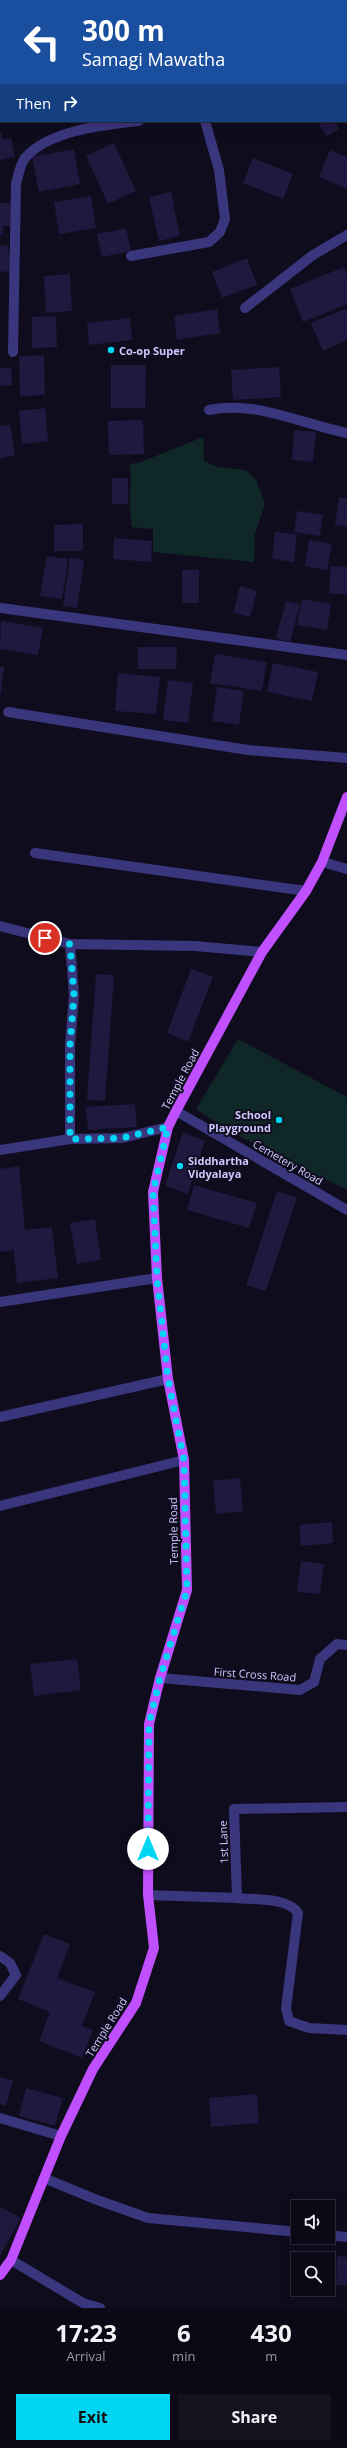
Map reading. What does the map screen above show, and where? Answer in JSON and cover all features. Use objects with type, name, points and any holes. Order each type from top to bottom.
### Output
[{"type":"main road","name":"Temple Road","points":[[0,2275],[11,2260],[61,2136],[93,2069],[136,2002],[154,1948],[148,1895],[149,1724],[160,1678],[187,1590],[184,1460],[168,1379],[157,1278],[153,1192],[168,1127],[262,952],[306,892],[322,862],[347,797]]},
{"type":"street","points":[[13,352],[16,184],[24,159],[55,136],[105,125],[130,122]]},
{"type":"street","points":[[131,256],[209,242],[220,232],[225,219],[219,170],[205,122]]},
{"type":"street","points":[[245,308],[313,255],[347,235]]},
{"type":"street","points":[[209,410],[225,406],[255,409],[347,433]]},
{"type":"street","points":[[1,608],[347,655]]},
{"type":"street","points":[[8,712],[248,750],[347,758]]},
{"type":"street","points":[[35,853],[306,892]]},
{"type":"street","points":[[322,862],[347,869]]},
{"type":"street","points":[[0,926],[70,944],[195,946],[262,952]]},
{"type":"street","points":[[70,944],[74,995],[70,1045],[70,1139]]},
{"type":"street","name":"Cemetery Road","points":[[176,1111],[347,1210]]},
{"type":"street","points":[[0,1150],[70,1139],[122,1138],[168,1127]]},
{"type":"street","points":[[0,1302],[157,1278]]},
{"type":"street","points":[[0,1417],[168,1379]]},
{"type":"street","points":[[0,1506],[184,1460]]},
{"type":"street","name":"First Cross Road","points":[[160,1678],[300,1690],[314,1682],[320,1659],[337,1644],[347,1645]]},
{"type":"street","name":"1st Lane","points":[[237,1898],[234,1809],[347,1807]]},
{"type":"street","points":[[148,1895],[237,1898],[282,1903],[295,1908],[298,1913],[286,2008],[288,2021],[308,2028],[347,2030]]},
{"type":"street","points":[[0,1956],[10,1963],[16,1975],[0,1996]]},
{"type":"street","points":[[0,2118],[61,2136]]},
{"type":"street","points":[[44,2178],[100,2202],[148,2218],[291,2231]]},
{"type":"street","points":[[335,2236],[347,2237]]},
{"type":"street","points":[[11,2260],[83,2303],[100,2308]]},
{"type":"green space","points":[[203,437],[204,461],[218,467],[246,470],[256,480],[265,504],[255,534],[254,562],[153,552],[153,529],[132,527],[130,511],[130,464],[141,462]]},
{"type":"green space","name":"School Playground","points":[[238,1039],[347,1097],[347,1190],[227,1130],[196,1109]]},
{"type":"building","points":[[318,122],[335,122],[339,129],[327,136]]},
{"type":"building","points":[[0,130],[3,140],[11,138],[15,157],[0,160]]},
{"type":"building","points":[[114,143],[136,191],[108,204],[86,156]]},
{"type":"building","points":[[74,149],[80,184],[39,192],[32,157]]},
{"type":"building","points":[[330,150],[347,157],[347,189],[319,177]]},
{"type":"building","points":[[253,158],[293,174],[283,199],[243,183]]},
{"type":"building","points":[[171,192],[180,236],[159,241],[149,197]]},
{"type":"building","points":[[91,196],[96,228],[59,234],[54,202]]},
{"type":"building","points":[[0,203],[10,203],[11,226],[3,226],[3,235],[0,235]]},
{"type":"building","points":[[126,228],[131,251],[102,257],[97,234]]},
{"type":"building","points":[[8,245],[11,271],[0,272],[0,246]]},
{"type":"building","points":[[247,258],[257,285],[222,298],[212,272]]},
{"type":"building","points":[[344,267],[347,274],[347,304],[303,322],[290,289]]},
{"type":"building","points":[[70,274],[72,311],[46,313],[44,276]]},
{"type":"building","points":[[347,308],[347,340],[323,351],[311,323]]},
{"type":"building","points":[[217,309],[220,333],[177,340],[174,316]]},
{"type":"building","points":[[56,316],[57,347],[32,348],[32,317]]},
{"type":"building","points":[[130,318],[132,340],[89,345],[87,323]]},
{"type":"building","points":[[44,355],[45,395],[20,396],[19,356]]},
{"type":"building","points":[[111,365],[146,365],[145,408],[111,408]]},
{"type":"building","points":[[11,367],[12,385],[0,386],[0,368]]},
{"type":"building","points":[[279,367],[281,397],[233,400],[231,370]]},
{"type":"building","points":[[45,408],[48,441],[22,444],[19,411]]},
{"type":"building","points":[[143,420],[144,454],[109,455],[108,421]]},
{"type":"building","points":[[10,425],[15,455],[0,458],[0,426]]},
{"type":"building","points":[[294,430],[316,432],[313,462],[292,460]]},
{"type":"building","points":[[112,478],[128,478],[128,504],[112,504]]},
{"type":"building","points":[[339,497],[347,498],[347,527],[335,525]]},
{"type":"building","points":[[297,511],[323,515],[320,536],[294,532]]},
{"type":"building","points":[[83,524],[83,551],[54,551],[54,525]]},
{"type":"building","points":[[275,532],[297,534],[294,562],[272,559]]},
{"type":"building","points":[[114,538],[152,541],[151,562],[113,559]]},
{"type":"building","points":[[309,540],[332,544],[327,570],[305,566]]},
{"type":"building","points":[[47,556],[68,559],[62,599],[40,596]]},
{"type":"building","points":[[70,558],[84,560],[77,608],[63,606]]},
{"type":"building","points":[[331,566],[347,567],[347,595],[329,593]]},
{"type":"building","points":[[182,570],[199,570],[199,603],[182,603]]},
{"type":"building","points":[[240,586],[257,591],[250,617],[233,613]]},
{"type":"building","points":[[302,599],[331,604],[327,630],[297,625]]},
{"type":"building","points":[[286,601],[300,604],[290,642],[276,638]]},
{"type":"building","points":[[1,621],[43,628],[38,655],[0,649]]},
{"type":"building","points":[[138,647],[177,647],[176,669],[138,669]]},
{"type":"building","points":[[215,654],[267,662],[262,691],[210,683]]},
{"type":"building","points":[[273,663],[318,672],[312,701],[267,692]]},
{"type":"building","points":[[0,667],[4,667],[1,694],[0,694]]},
{"type":"building","points":[[118,673],[160,677],[156,714],[115,711]]},
{"type":"building","points":[[168,680],[193,683],[188,723],[163,720]]},
{"type":"building","points":[[217,687],[244,691],[239,725],[212,721]]},
{"type":"building","points":[[191,969],[213,977],[188,1042],[167,1033]]},
{"type":"building","points":[[96,974],[114,975],[105,1101],[87,1100]]},
{"type":"building","points":[[135,1104],[137,1127],[88,1130],[86,1107]]},
{"type":"building","points":[[183,1132],[205,1141],[188,1194],[165,1186]]},
{"type":"building","points":[[19,1166],[25,1230],[52,1227],[58,1278],[17,1283],[14,1250],[0,1252],[0,1169]]},
{"type":"building","points":[[194,1185],[257,1203],[249,1228],[187,1210]]},
{"type":"building","points":[[277,1191],[297,1198],[266,1291],[246,1285]]},
{"type":"building","points":[[95,1219],[101,1260],[77,1264],[70,1223]]},
{"type":"building","points":[[240,1478],[243,1511],[216,1514],[213,1481]]},
{"type":"building","points":[[332,1522],[333,1543],[301,1546],[299,1525]]},
{"type":"building","points":[[301,1561],[324,1564],[320,1594],[297,1592]]},
{"type":"building","points":[[77,1659],[81,1690],[34,1696],[30,1664]]},
{"type":"building","points":[[44,1934],[70,1944],[57,1978],[95,1992],[82,2026],[93,2030],[82,2058],[39,2041],[50,2012],[18,1999]]},
{"type":"building","points":[[0,2077],[13,2080],[6,2106],[0,2104]]},
{"type":"building","points":[[26,2088],[63,2098],[55,2126],[19,2116]]},
{"type":"building","points":[[257,2094],[259,2123],[211,2127],[209,2098]]},
{"type":"building","points":[[1,2207],[21,2218],[0,2256],[0,2209]]},
{"type":"building","points":[[337,2256],[347,2257],[347,2285],[336,2285]]},
{"type":"place","name":"Co-op Super","points":[[111,350]]},
{"type":"place","name":"School Playground","points":[[279,1120]]},
{"type":"place","name":"Siddhartha Vidyalaya","points":[[180,1166]]},
{"type":"route","points":[[45,938],[70,944],[74,995],[70,1045],[70,1139],[122,1138],[168,1127],[153,1192],[157,1278],[168,1379],[184,1460],[187,1590],[160,1678],[149,1724],[148,1849]]}]
